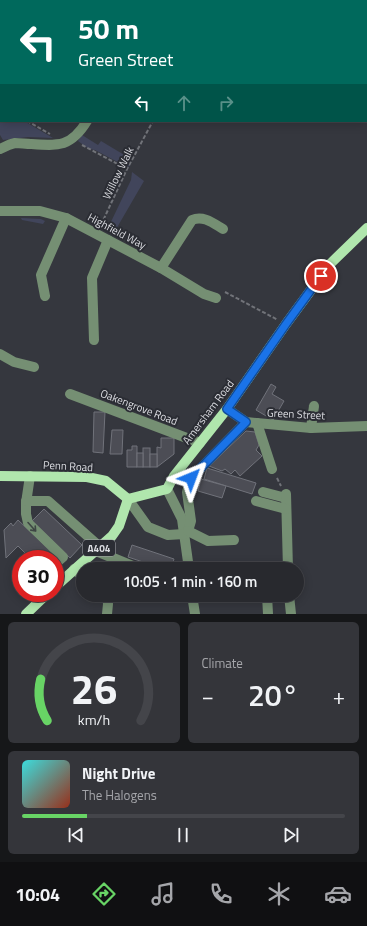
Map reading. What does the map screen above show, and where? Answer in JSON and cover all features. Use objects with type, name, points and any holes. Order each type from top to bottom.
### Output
[{"type":"main road","name":"Amersham Road","points":[[167,489],[174,476],[227,409],[330,264],[367,228]]},
{"type":"main road","name":"Penn Road","points":[[0,476],[87,477],[106,481],[128,499]]},
{"type":"main road","points":[[128,499],[167,489]]},
{"type":"main road","name":"A404","points":[[64,577],[112,536],[119,526],[128,499]]},
{"type":"main road","points":[[26,614],[39,602]]},
{"type":"street","points":[[0,149],[14,143],[54,146],[65,143],[73,139],[82,130],[86,122]]},
{"type":"street","name":"Highfield Way","points":[[0,211],[40,211],[66,218],[161,268],[204,294],[216,298]]},
{"type":"street","points":[[45,296],[41,274],[66,218]]},
{"type":"street","points":[[161,268],[192,220],[198,218],[205,219],[223,229]]},
{"type":"street","points":[[94,340],[92,278],[108,240]]},
{"type":"street","points":[[0,354],[14,362],[34,367]]},
{"type":"street","name":"Oakengrove Road","points":[[70,394],[200,443]]},
{"type":"street","points":[[311,428],[314,406]]},
{"type":"street","name":"Green Street","points":[[227,409],[246,422],[311,428],[367,426]]},
{"type":"street","points":[[186,532],[191,521],[187,492],[191,478],[246,422]]},
{"type":"street","points":[[257,423],[272,469]]},
{"type":"street","points":[[30,476],[26,501],[28,523],[56,550]]},
{"type":"street","points":[[167,489],[182,519],[186,532],[188,562]]},
{"type":"street","points":[[263,492],[286,496],[288,562]]},
{"type":"street","points":[[128,499],[148,527],[168,535],[186,532],[208,541],[234,540]]},
{"type":"street","points":[[26,501],[48,501],[98,549],[125,562]]},
{"type":"street","points":[[256,501],[286,509]]},
{"type":"street","points":[[107,614],[108,602]]},
{"type":"street","points":[[193,602],[194,614]]},
{"type":"street","points":[[267,602],[268,614]]},
{"type":"street","points":[[290,602],[291,614]]},
{"type":"path","name":"Willow Walk","points":[[97,233],[152,122]]},
{"type":"path","points":[[216,298],[222,291],[286,324]]},
{"type":"path","points":[[272,469],[286,496]]},
{"type":"shaded area","points":[[0,122],[26,122],[53,138],[28,137],[3,140],[0,135]]},
{"type":"shaded area","points":[[82,135],[98,145],[101,141],[131,159],[130,166],[127,167],[95,150],[89,149],[78,141]]},
{"type":"shaded area","points":[[132,172],[144,181],[115,231],[108,228],[131,180]]},
{"type":"shaded area","points":[[21,218],[41,219],[45,221],[43,224],[22,220]]},
{"type":"building","points":[[271,384],[276,387],[272,394],[284,401],[273,420],[256,410]]},
{"type":"building","points":[[94,412],[105,412],[103,453],[93,452]]},
{"type":"building","points":[[112,430],[123,430],[122,454],[110,454]]},
{"type":"building","points":[[246,431],[255,432],[259,445],[256,450],[262,456],[240,476],[235,470],[231,474],[225,469],[222,471],[209,466]]},
{"type":"building","points":[[161,438],[174,438],[174,454],[157,467],[157,447],[161,448]]},
{"type":"building","points":[[132,446],[137,446],[137,467],[127,467],[127,450],[132,450]]},
{"type":"building","points":[[143,448],[150,448],[150,467],[143,467]]},
{"type":"building","points":[[137,453],[143,453],[143,467],[137,467]]},
{"type":"building","points":[[150,454],[157,454],[157,467],[150,467]]},
{"type":"building","points":[[207,468],[256,483],[252,494],[204,479]]},
{"type":"building","points":[[201,479],[226,486],[222,498],[198,491]]},
{"type":"building","points":[[44,509],[82,545],[70,558],[64,552],[64,550],[62,550],[32,521]]},
{"type":"building","points":[[18,520],[50,550],[22,550],[18,546],[12,550],[6,558],[4,530],[11,523],[13,526]]},
{"type":"building","points":[[132,545],[174,559],[173,562],[143,562],[128,557]]},
{"type":"route","points":[[191,478],[246,422],[227,409],[321,276]]}]
